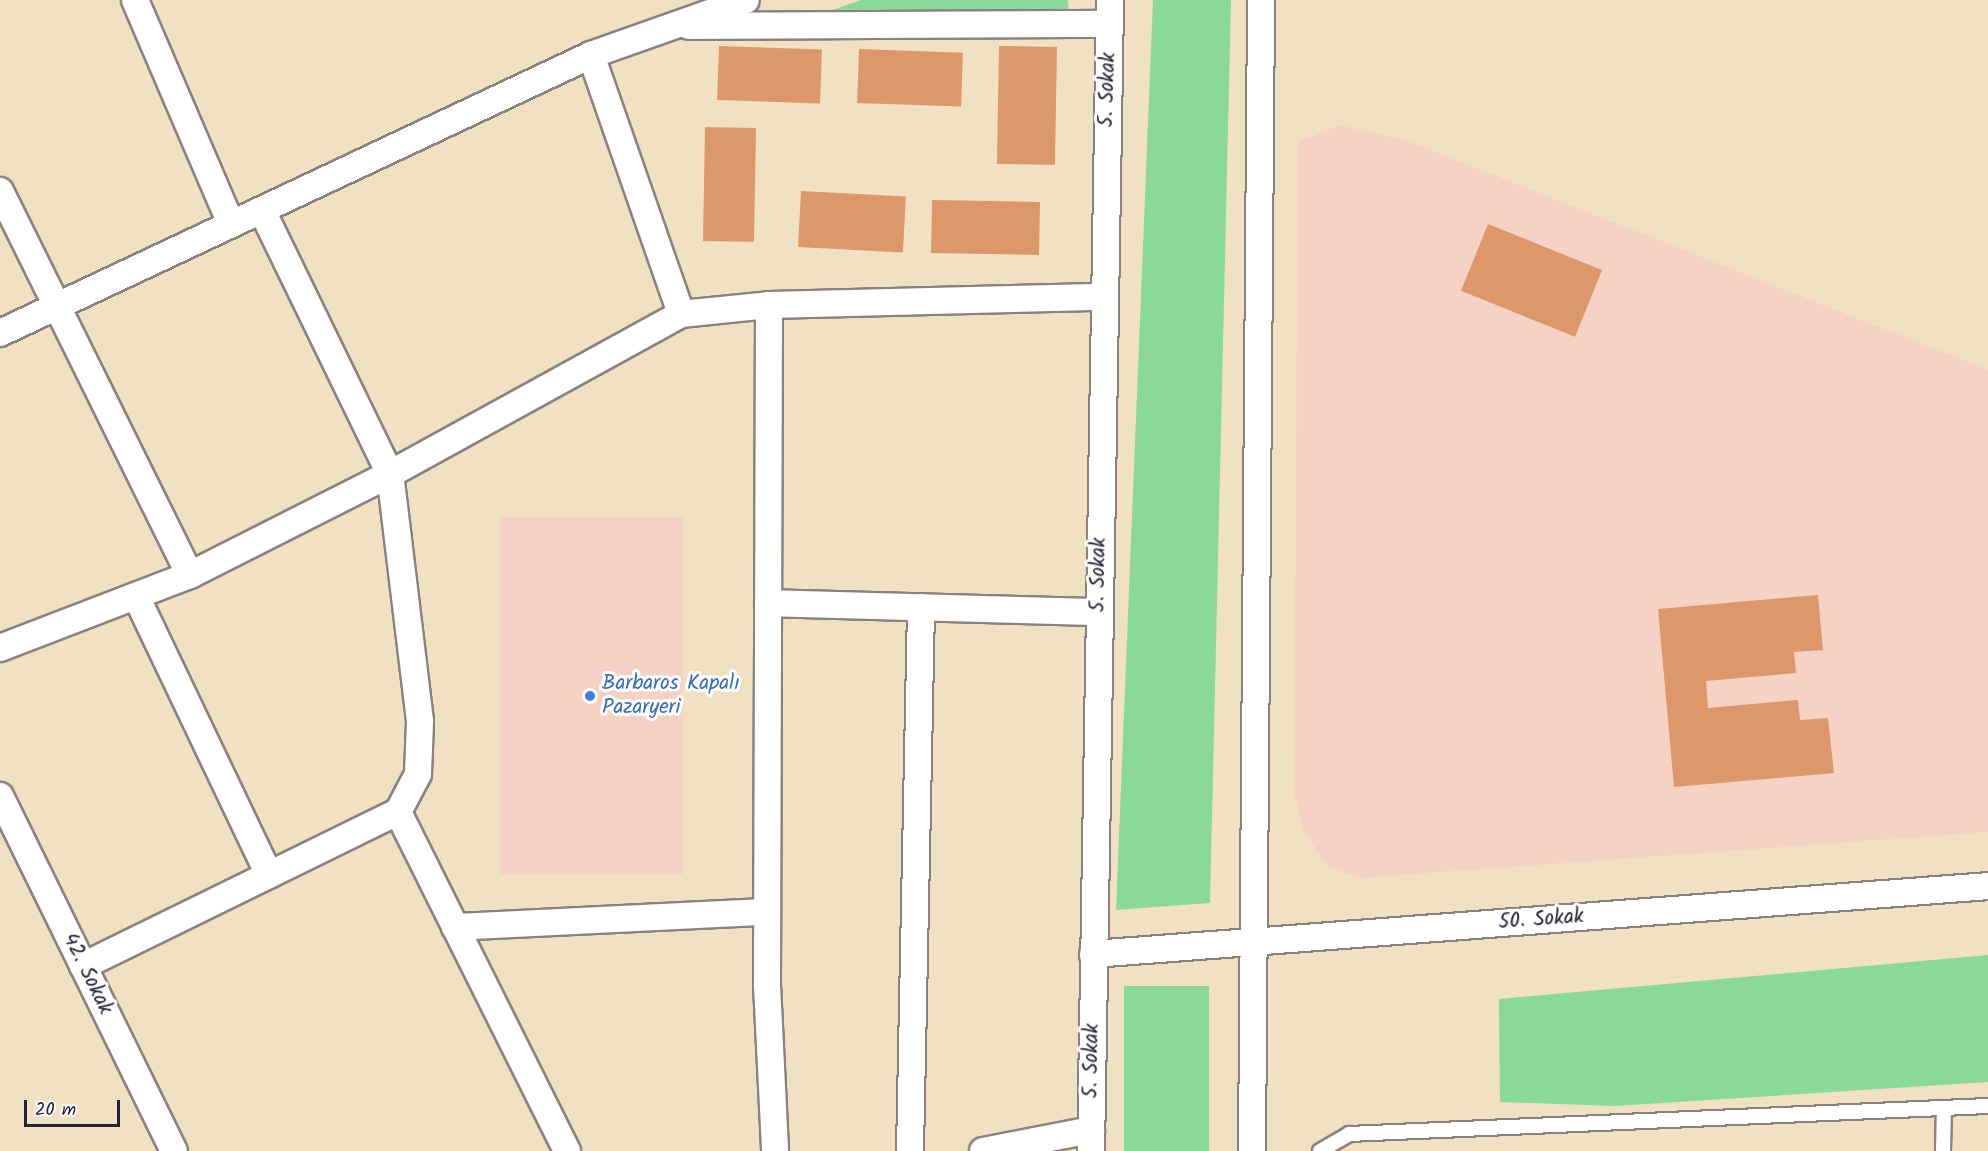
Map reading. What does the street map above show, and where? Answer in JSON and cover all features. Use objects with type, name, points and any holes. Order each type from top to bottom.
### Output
[{"type":"street","points":[[135,0],[231,225]]},
{"type":"street","points":[[0,333],[591,55],[661,26],[746,0]]},
{"type":"street","points":[[1252,1151],[1251,942],[1261,0]]},
{"type":"street","points":[[661,26],[1110,12]]},
{"type":"street","name":"5. Sokak","points":[[1091,1140],[1103,297],[1110,12]]},
{"type":"street","points":[[591,55],[681,314]]},
{"type":"street","points":[[0,192],[190,575]]},
{"type":"street","points":[[83,966],[398,812],[417,774],[420,721],[390,474],[262,210]]},
{"type":"street","points":[[0,648],[190,575],[390,474],[681,314],[769,305],[1103,297]]},
{"type":"street","points":[[769,305],[767,912],[775,1151]]},
{"type":"street","points":[[136,596],[269,875]]},
{"type":"street","points":[[768,603],[1098,612]]},
{"type":"street","points":[[910,1151],[921,607]]},
{"type":"street","name":"42. Sokak","points":[[0,796],[174,1151]]},
{"type":"street","points":[[398,812],[563,1150]]},
{"type":"street","name":"50. Sokak","points":[[1093,954],[1988,886]]},
{"type":"street","points":[[455,927],[767,912]]},
{"type":"street","points":[[983,1151],[1091,1140]]},
{"type":"lane","points":[[1320,1151],[1349,1134],[1988,1106]]},
{"type":"lane","points":[[1943,1151],[1944,1108]]},
{"type":"shaded area","points":[[1339,125],[1410,142],[1988,370],[1988,832],[1359,878],[1327,866],[1304,831],[1294,793],[1298,142]]},
{"type":"shaded area","name":"Barbaros Kapalı Pazaryeri","points":[[500,517],[683,517],[683,874],[500,874]]},
{"type":"green space","points":[[861,0],[1068,0],[1069,13],[815,16]]},
{"type":"green space","points":[[1153,0],[1231,0],[1210,903],[1116,910]]},
{"type":"green space","points":[[1988,955],[1988,1082],[1615,1106],[1500,1102],[1499,999]]},
{"type":"green space","points":[[1124,986],[1209,986],[1209,1151],[1124,1151]]},
{"type":"building","points":[[719,46],[822,50],[820,104],[717,100]]},
{"type":"building","points":[[999,46],[1057,47],[1055,165],[997,164]]},
{"type":"building","points":[[859,49],[963,53],[961,107],[857,103]]},
{"type":"building","points":[[705,127],[756,128],[754,242],[703,241]]},
{"type":"building","points":[[801,191],[906,196],[903,252],[798,247]]},
{"type":"building","points":[[932,200],[1040,202],[1039,255],[931,253]]},
{"type":"building","points":[[1488,224],[1602,270],[1575,337],[1461,291]]},
{"type":"building","points":[[1818,595],[1823,650],[1794,652],[1796,673],[1706,681],[1708,708],[1798,700],[1800,720],[1828,718],[1834,773],[1674,787],[1658,609]]},
{"type":"place","name":"Barbaros Kapalı Pazaryeri","points":[[590,696]]}]
